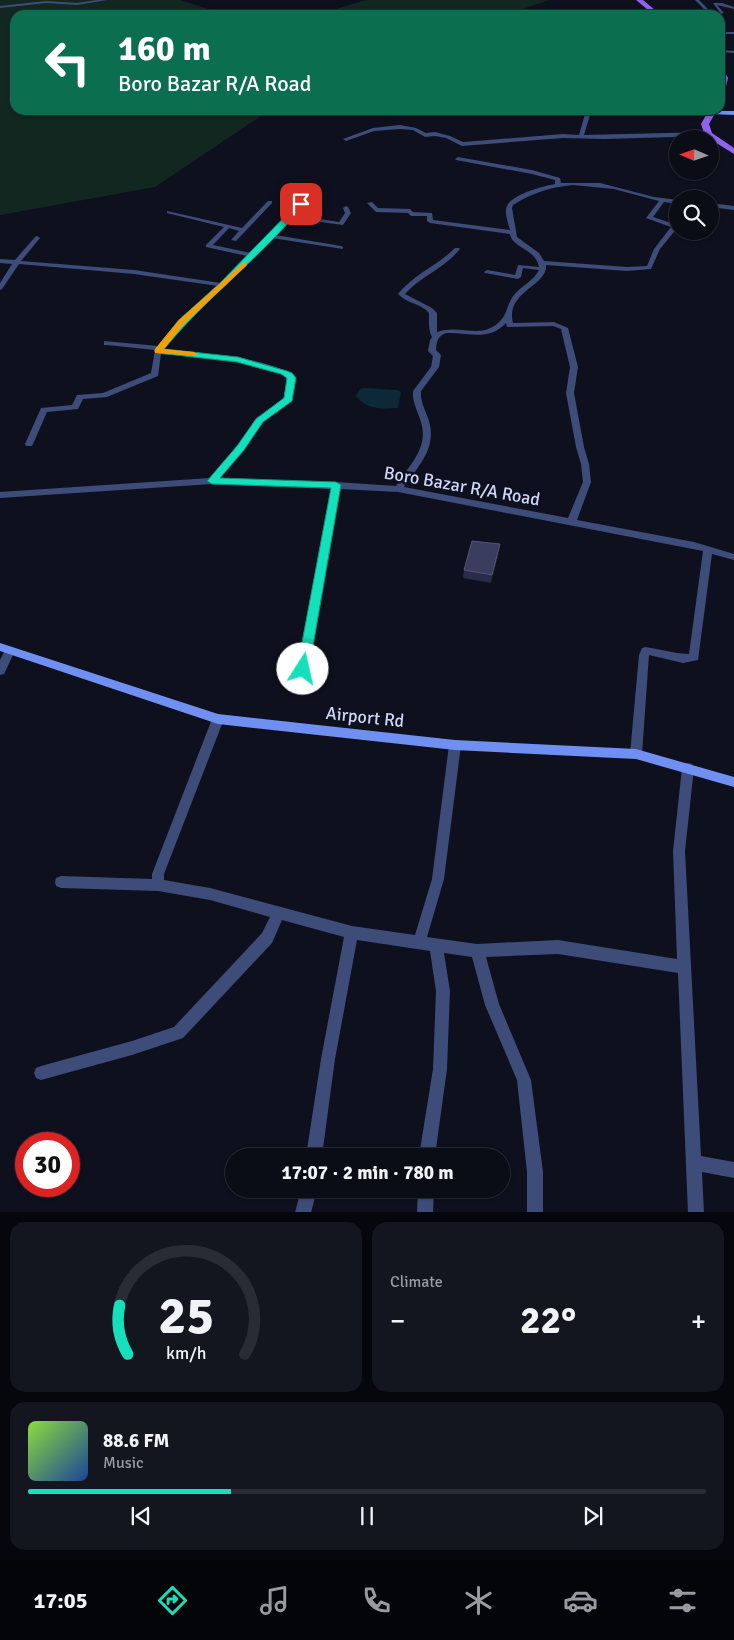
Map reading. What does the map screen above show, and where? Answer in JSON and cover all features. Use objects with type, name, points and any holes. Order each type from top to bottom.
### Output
[{"type":"main road","points":[[640,0],[653,10]]},
{"type":"main road","points":[[707,130],[705,124],[710,115]]},
{"type":"main road","points":[[719,142],[734,152]]},
{"type":"main road","name":"Airport Rd","points":[[5,649],[218,719],[455,745],[636,754],[734,782]]},
{"type":"street","points":[[0,7],[46,2],[77,4],[105,0]]},
{"type":"street","points":[[697,0],[706,10]]},
{"type":"street","points":[[719,10],[714,4],[722,4],[734,8]]},
{"type":"street","points":[[581,136],[588,115]]},
{"type":"street","points":[[346,140],[372,130],[400,128],[414,129],[426,135],[435,134],[448,137],[462,144],[581,136],[669,135]]},
{"type":"street","points":[[458,159],[532,172],[558,179],[558,185]]},
{"type":"street","points":[[571,522],[587,482],[570,394],[574,367],[564,328],[554,324],[510,325],[508,317],[510,306],[520,292],[542,273],[542,266],[537,256],[514,238],[510,204],[537,189],[558,185],[584,184],[612,187],[669,201]]},
{"type":"street","points":[[29,444],[44,410],[75,407],[80,397],[104,395],[155,374],[159,349],[182,322],[223,285],[311,194]]},
{"type":"street","points":[[663,200],[649,218],[669,224]]},
{"type":"street","points":[[234,240],[270,202]]},
{"type":"street","points":[[370,203],[376,210],[410,210],[411,214],[430,214],[430,220],[466,225],[493,232],[512,232]]},
{"type":"street","points":[[719,206],[734,208]]},
{"type":"street","points":[[291,216],[341,224],[348,213],[346,208]]},
{"type":"street","points":[[169,212],[244,230]]},
{"type":"street","points":[[227,227],[208,246],[252,255]]},
{"type":"street","points":[[487,272],[518,277],[520,266],[649,268],[657,249],[669,234]]},
{"type":"street","points":[[272,236],[341,248]]},
{"type":"street","points":[[0,288],[17,262],[37,238]]},
{"type":"street","points":[[434,335],[433,313],[429,307],[405,299],[400,294],[407,287],[449,259],[457,249]]},
{"type":"street","points":[[0,261],[134,272],[223,285]]},
{"type":"street","points":[[398,489],[427,444],[426,419],[417,400],[417,391],[437,366],[437,355],[432,351],[431,340],[434,335],[444,331],[493,331],[508,317]]},
{"type":"street","points":[[107,344],[238,359],[284,372],[292,378],[288,399],[259,420],[241,448],[212,481]]},
{"type":"street","name":"Boro Bazar R/A Road","points":[[0,495],[212,481],[398,489],[694,546],[734,557]]},
{"type":"street","points":[[303,669],[336,485]]},
{"type":"street","points":[[636,754],[644,655],[646,651],[653,650],[687,659],[694,657],[708,550]]},
{"type":"street","points":[[0,671],[5,649]]},
{"type":"street","points":[[158,884],[158,874],[218,719]]},
{"type":"street","points":[[419,942],[438,880],[455,745]]},
{"type":"street","points":[[688,768],[679,851],[696,1212]]},
{"type":"street","points":[[61,882],[158,884],[210,894],[352,933],[477,951],[558,947],[685,967]]},
{"type":"street","points":[[41,1073],[132,1048],[178,1033],[267,938],[280,912]]},
{"type":"street","points":[[315,1148],[328,1059],[352,933]]},
{"type":"street","points":[[429,1148],[440,1069],[443,991],[436,945]]},
{"type":"street","points":[[477,951],[492,1005],[524,1080],[535,1172],[535,1212]]},
{"type":"street","points":[[694,1163],[734,1170]]},
{"type":"street","points":[[303,1212],[307,1198]]},
{"type":"street","points":[[424,1212],[425,1198]]},
{"type":"green space","points":[[0,0],[180,0],[211,10],[10,10],[10,115],[263,115],[155,187],[0,215]]},
{"type":"green space","points":[[366,0],[550,0],[519,10],[333,10]]},
{"type":"water","points":[[360,389],[397,390],[401,392],[398,408],[380,408],[365,404],[356,396]]},
{"type":"building","points":[[472,541],[500,544],[492,575],[464,570]]},
{"type":"slow traffic","points":[[194,355],[158,351],[182,322],[244,264]]},
{"type":"route","points":[[301,204],[223,285],[182,322],[158,351],[238,359],[284,372],[292,378],[288,399],[259,420],[241,448],[212,481],[336,485],[303,669]]}]
